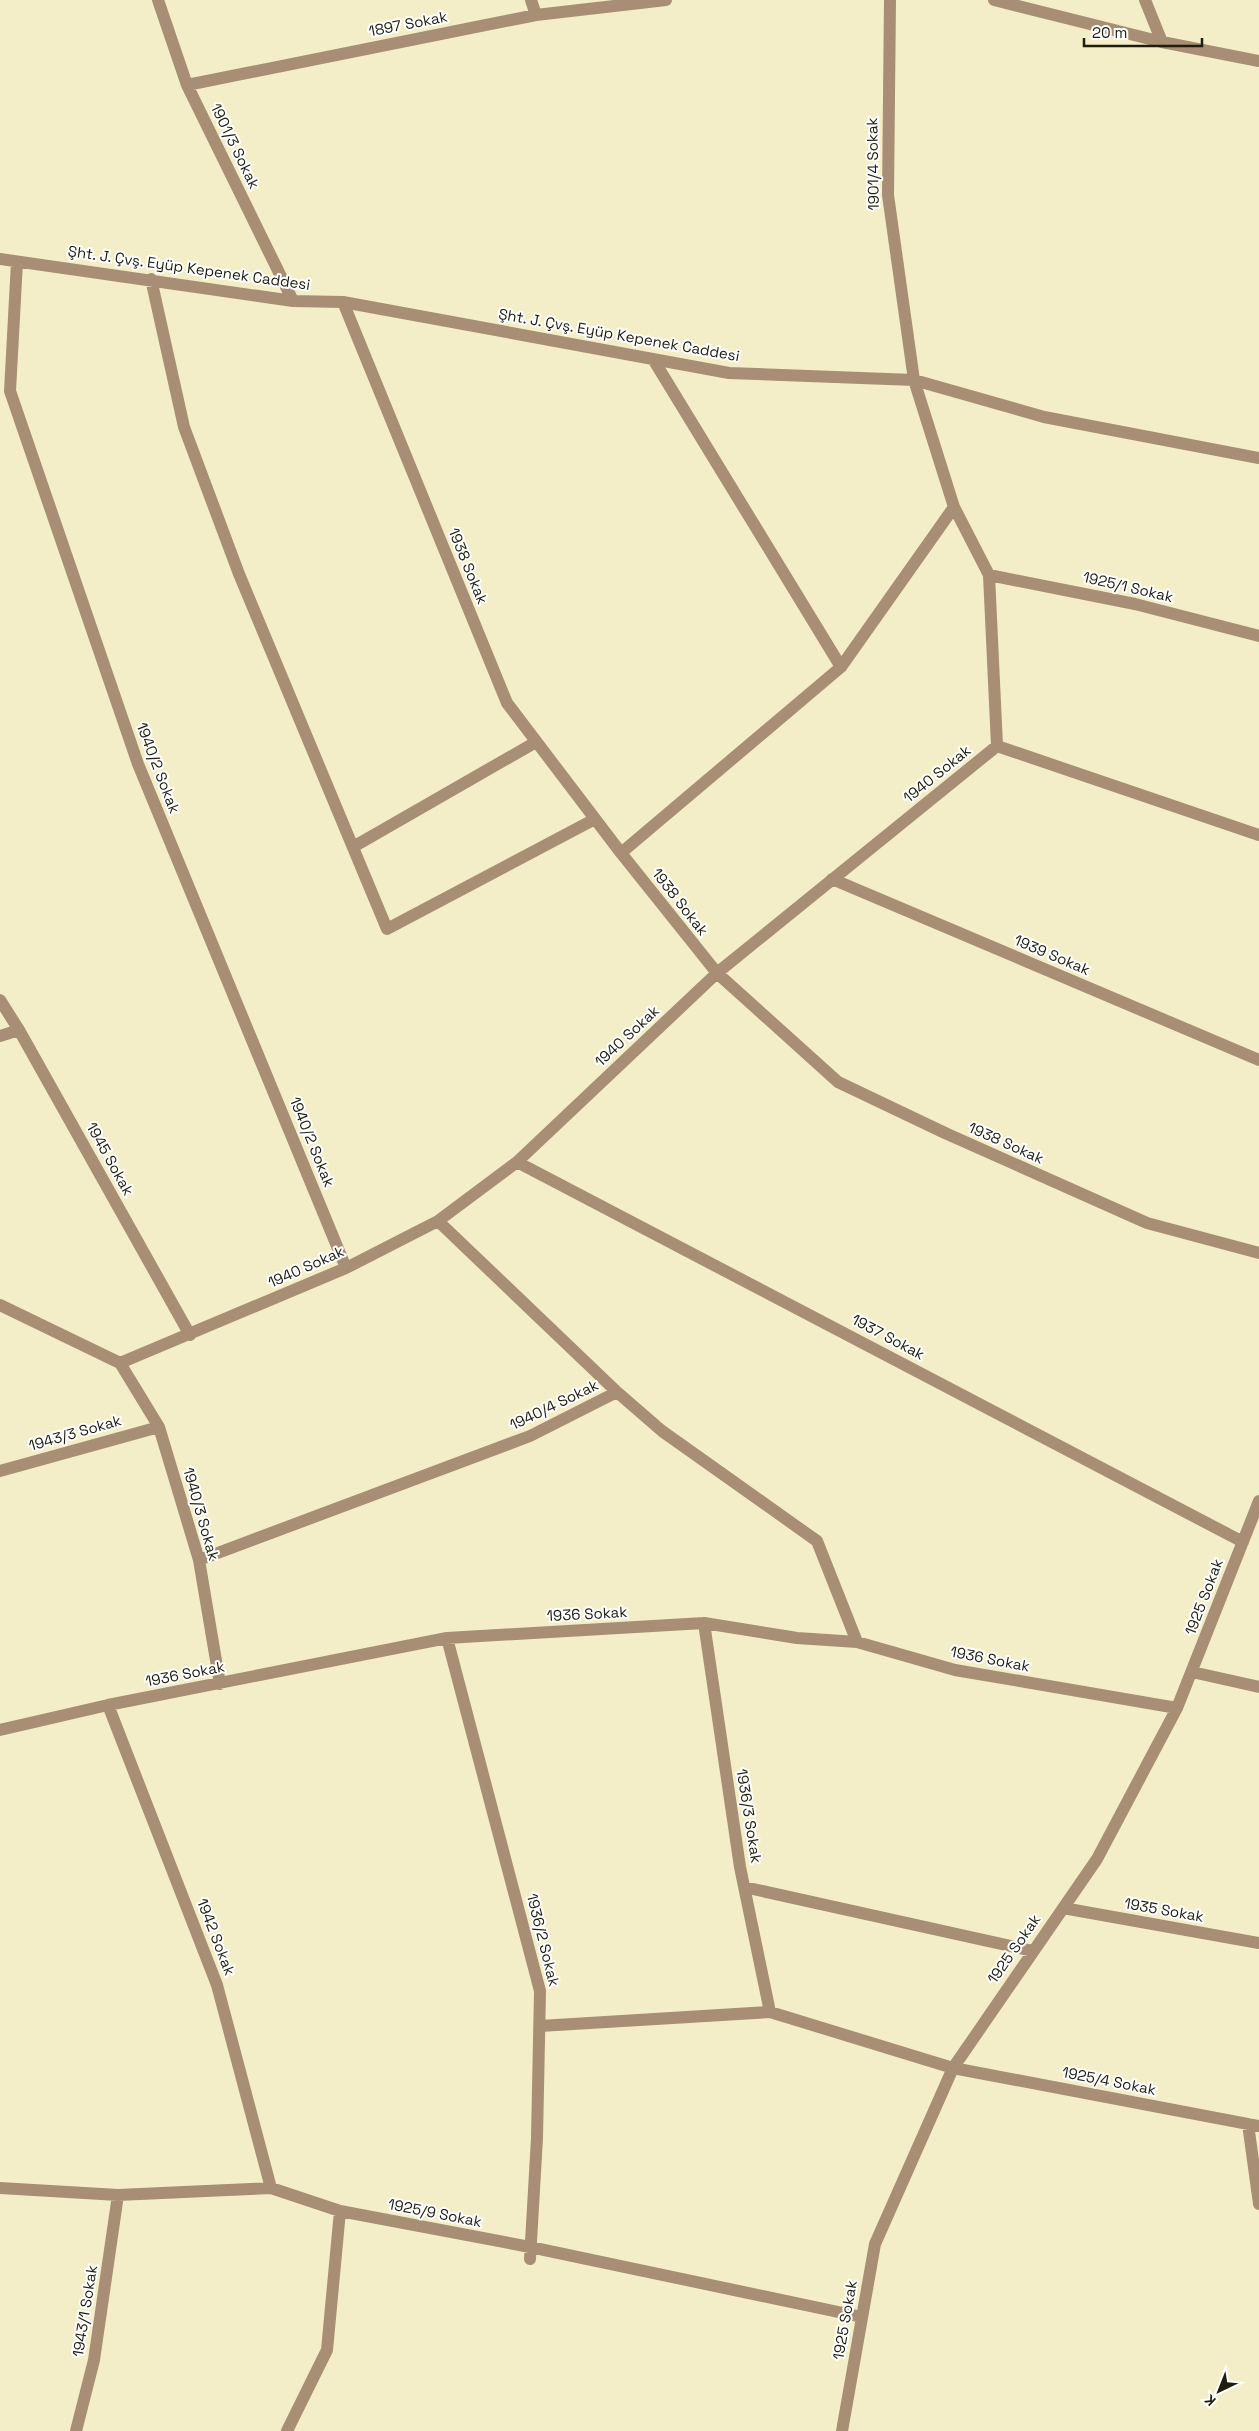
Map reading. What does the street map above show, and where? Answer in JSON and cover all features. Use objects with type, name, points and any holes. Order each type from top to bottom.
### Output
[{"type":"street","name":"1901/3 Sokak","points":[[158,0],[187,85],[293,301]]},
{"type":"street","points":[[531,0],[536,15]]},
{"type":"street","name":"1897 Sokak","points":[[187,85],[536,15],[666,0]]},
{"type":"street","name":"1901/4 Sokak","points":[[890,0],[888,196],[914,380],[954,508],[988,575]]},
{"type":"street","points":[[994,0],[1162,42],[1259,61]]},
{"type":"street","points":[[1146,0],[1162,42]]},
{"type":"street","name":"Şht. J. Çvş. Eyüp Kepenek Caddesi","points":[[0,259],[151,279],[293,301],[343,302],[729,373],[914,380],[1044,417],[1259,458]]},
{"type":"street","name":"1940/2 Sokak","points":[[17,262],[10,391],[138,764],[346,1268]]},
{"type":"street","points":[[151,279],[184,427],[239,574],[387,929],[595,819]]},
{"type":"street","name":"1938 Sokak","points":[[343,302],[507,703],[620,853],[717,974],[838,1082],[945,1133],[1148,1223],[1259,1253]]},
{"type":"street","points":[[652,360],[841,667]]},
{"type":"street","points":[[620,853],[841,667],[954,508]]},
{"type":"street","points":[[988,575],[997,746],[1259,835]]},
{"type":"street","name":"1925/1 Sokak","points":[[988,575],[1135,604],[1259,636]]},
{"type":"street","points":[[353,847],[536,742]]},
{"type":"street","name":"1940 Sokak","points":[[120,1363],[346,1268],[438,1221],[517,1162],[717,974],[997,746]]},
{"type":"street","name":"1939 Sokak","points":[[832,879],[1259,1060]]},
{"type":"street","name":"1945 Sokak","points":[[0,1000],[20,1030],[190,1334]]},
{"type":"street","points":[[0,1036],[20,1030]]},
{"type":"street","name":"1937 Sokak","points":[[517,1162],[1243,1542]]},
{"type":"street","points":[[438,1221],[616,1392]]},
{"type":"street","points":[[0,1305],[120,1363]]},
{"type":"street","name":"1940/3 Sokak","points":[[120,1363],[158,1427],[199,1560],[220,1684]]},
{"type":"street","name":"1940/4 Sokak","points":[[199,1560],[530,1436],[616,1392],[662,1431],[817,1541],[857,1642]]},
{"type":"street","name":"1943/3 Sokak","points":[[0,1471],[158,1427]]},
{"type":"street","name":"1925 Sokak","points":[[842,2431],[875,2244],[952,2068],[1097,1858],[1177,1708],[1258,1504]]},
{"type":"street","name":"1936 Sokak","points":[[0,1730],[108,1705],[447,1638],[704,1623],[797,1638],[857,1642],[955,1670],[1177,1708]]},
{"type":"street","name":"1936/3 Sokak","points":[[704,1623],[744,1888],[770,2012]]},
{"type":"street","name":"1936/2 Sokak","points":[[447,1638],[540,1991],[537,2138],[530,2253]]},
{"type":"street","points":[[1192,1672],[1259,1687]]},
{"type":"street","name":"1942 Sokak","points":[[108,1705],[217,1985],[272,2188]]},
{"type":"street","points":[[744,1888],[1033,1951]]},
{"type":"street","name":"1935 Sokak","points":[[1063,1908],[1259,1943]]},
{"type":"street","points":[[540,2026],[770,2012]]},
{"type":"street","name":"1925/4 Sokak","points":[[770,2012],[952,2068],[1254,2125]]},
{"type":"street","points":[[1254,2125],[1259,2204]]},
{"type":"street","name":"1925/9 Sokak","points":[[0,2188],[118,2195],[272,2188],[340,2211],[530,2253],[862,2317]]},
{"type":"street","name":"1943/1 Sokak","points":[[76,2431],[94,2360],[118,2195]]},
{"type":"street","points":[[287,2431],[327,2350],[340,2211]]}]
